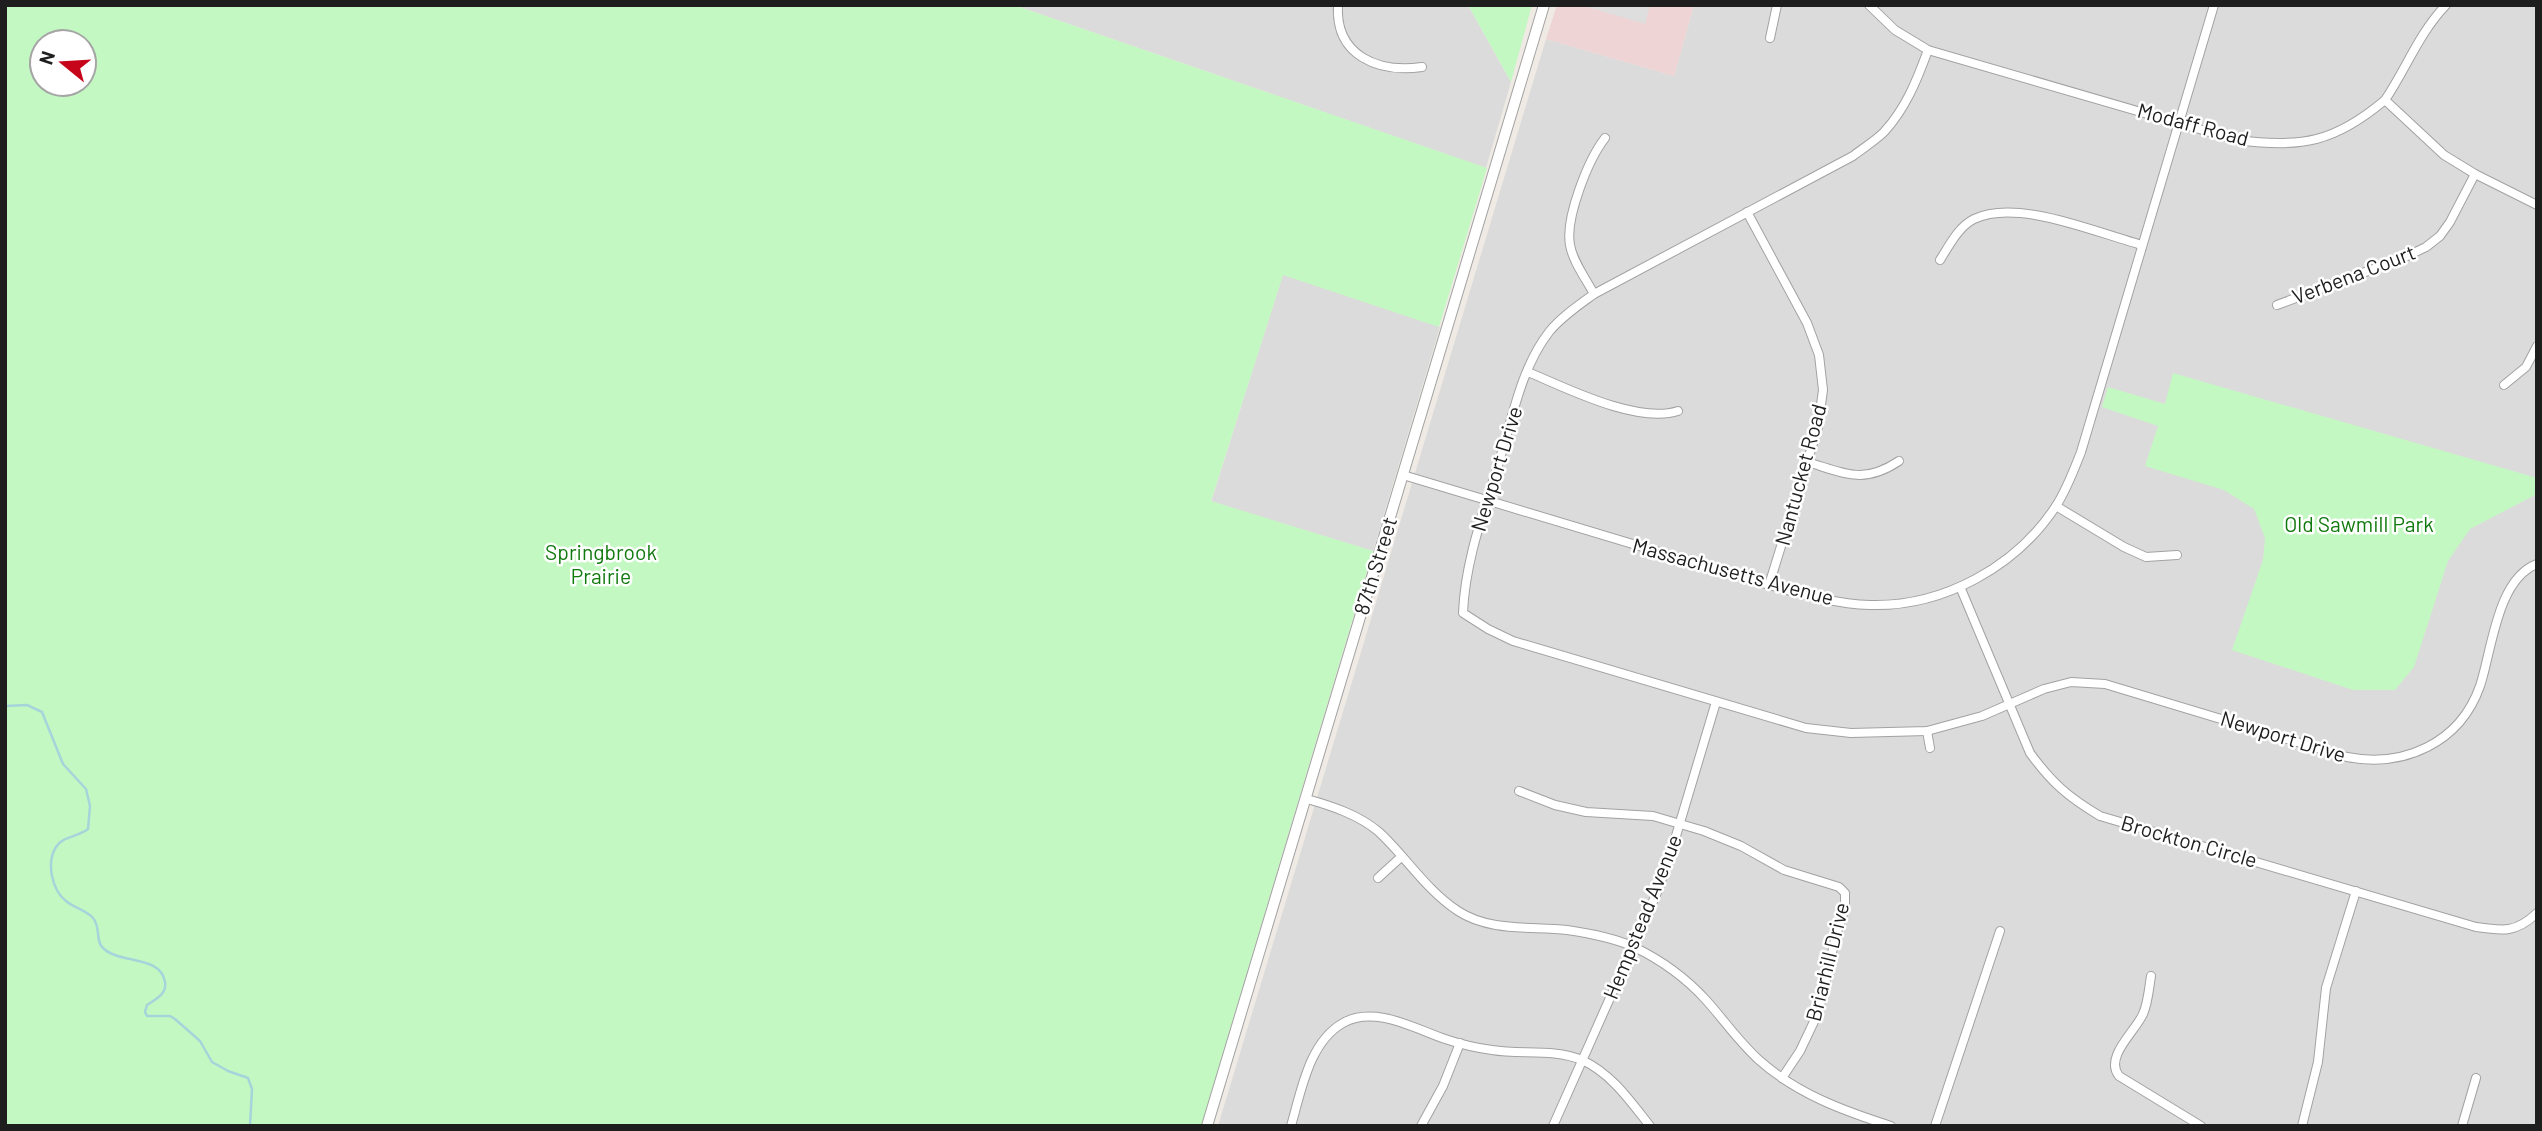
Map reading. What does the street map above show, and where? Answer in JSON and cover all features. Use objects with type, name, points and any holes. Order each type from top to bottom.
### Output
[{"type":"street","points":[[1338,5],[1338,26],[1341,34],[1359,55],[1378,65],[1391,68],[1422,67]]},
{"type":"street","name":"87th Street","points":[[1207,1126],[1544,5]]},
{"type":"street","points":[[1770,38],[1777,5]]},
{"type":"street","name":"Modaff Road","points":[[1869,5],[1895,30],[1928,50],[2237,140],[2277,145],[2324,138],[2358,123],[2385,100],[2398,82],[2423,33],[2446,5]]},
{"type":"street","name":"Massachusetts Avenue","points":[[1404,475],[1820,598],[1870,605],[1916,601],[1961,589],[2015,552],[2036,531],[2056,506],[2081,452],[2214,5]]},
{"type":"street","name":"Newport Drive","points":[[1928,50],[1917,83],[1902,108],[1883,133],[1853,156],[1594,294],[1549,331],[1533,358],[1488,500],[1468,567],[1463,613],[1513,641],[1806,728],[1851,733],[1927,731],[1982,716],[2043,689],[2071,682],[2105,684],[2347,757],[2371,761],[2403,757],[2428,749],[2465,713],[2479,688],[2503,603],[2516,580],[2537,564]]},
{"type":"street","points":[[2385,100],[2444,155],[2537,205]]},
{"type":"street","points":[[1594,294],[1570,246],[1569,233],[1587,169],[1605,138]]},
{"type":"street","name":"Verbena Court","points":[[2277,305],[2426,247],[2440,236],[2450,222],[2475,174]]},
{"type":"street","points":[[1940,261],[1956,234],[1972,219],[1995,212],[2024,211],[2142,245]]},
{"type":"street","name":"Nantucket Road","points":[[1747,212],[1807,323],[1819,355],[1824,390],[1818,427],[1769,585]]},
{"type":"street","points":[[2504,385],[2526,367],[2537,346]]},
{"type":"street","points":[[1528,372],[1631,410],[1660,414],[1678,411]]},
{"type":"street","points":[[1807,462],[1864,476],[1884,471],[1899,461]]},
{"type":"street","points":[[2056,506],[2146,558],[2177,555]]},
{"type":"street","name":"Brockton Circle","points":[[1961,589],[2030,752],[2048,776],[2070,798],[2100,816],[2476,927],[2503,931],[2525,925],[2537,914]]},
{"type":"street","name":"Hempstead Avenue","points":[[1553,1126],[1658,890],[1716,702]]},
{"type":"street","points":[[1927,731],[1930,748]]},
{"type":"street","points":[[1520,791],[1555,805],[1586,812],[1653,817],[1679,825]]},
{"type":"street","points":[[1307,799],[1351,815],[1378,831],[1427,885],[1465,915],[1511,927],[1589,934],[1633,947],[1659,961],[1690,984],[1731,1032],[1782,1078],[1817,1099],[1892,1126]]},
{"type":"street","name":"Briarhill Drive","points":[[1679,825],[1721,837],[1784,870],[1839,887],[1845,893],[1845,908],[1836,935],[1819,1011],[1800,1051],[1782,1078]]},
{"type":"street","points":[[1378,878],[1401,856]]},
{"type":"street","points":[[2302,1126],[2318,1062],[2326,988],[2356,891]]},
{"type":"street","points":[[1935,1126],[2000,931]]},
{"type":"street","points":[[2151,976],[2144,1013],[2115,1059],[2115,1070],[2119,1076],[2201,1126]]},
{"type":"street","points":[[1291,1126],[1313,1059],[1325,1040],[1343,1023],[1366,1018],[1383,1018],[1460,1043],[1496,1051],[1565,1055],[1583,1061],[1608,1076],[1650,1126]]},
{"type":"street","points":[[1421,1126],[1443,1086],[1460,1043]]},
{"type":"street","points":[[2462,1126],[2476,1078]]},
{"type":"shaded area","points":[[1014,5],[1468,5],[1511,82],[1486,168]]},
{"type":"shaded area","points":[[1557,5],[1694,5],[1674,76],[1546,39]]},
{"type":"shaded area","points":[[1581,5],[1650,5],[1645,24]]},
{"type":"shaded area","points":[[1694,5],[2537,5],[2537,1126],[1218,1126],[1546,39],[1674,76]]},
{"type":"shaded area","points":[[1283,274],[1440,327],[1373,551],[1211,502]]},
{"type":"green space","name":"Springbrook Prairie","points":[[5,5],[1014,5],[1487,168],[1439,327],[1283,275],[1211,501],[1373,551],[1201,1126],[5,1126]]},
{"type":"green space","points":[[1468,5],[1532,5],[1511,82]]},
{"type":"green space","name":"Old Sawmill Park","points":[[2173,373],[2537,478],[2537,494],[2470,529],[2448,561],[2414,667],[2395,690],[2353,690],[2232,650],[2263,560],[2265,538],[2254,509],[2224,490],[2145,466],[2158,426],[2102,407],[2108,387],[2165,404]]},
{"type":"waterway","points":[[5,706],[27,705],[42,712],[63,764],[86,789],[90,806],[88,829],[63,841],[53,853],[51,868],[57,890],[66,901],[93,918],[103,948],[110,953],[148,964],[162,973],[164,990],[147,1005],[147,1016],[170,1016],[175,1019],[200,1041],[212,1062],[248,1078],[252,1089],[250,1126]]}]
